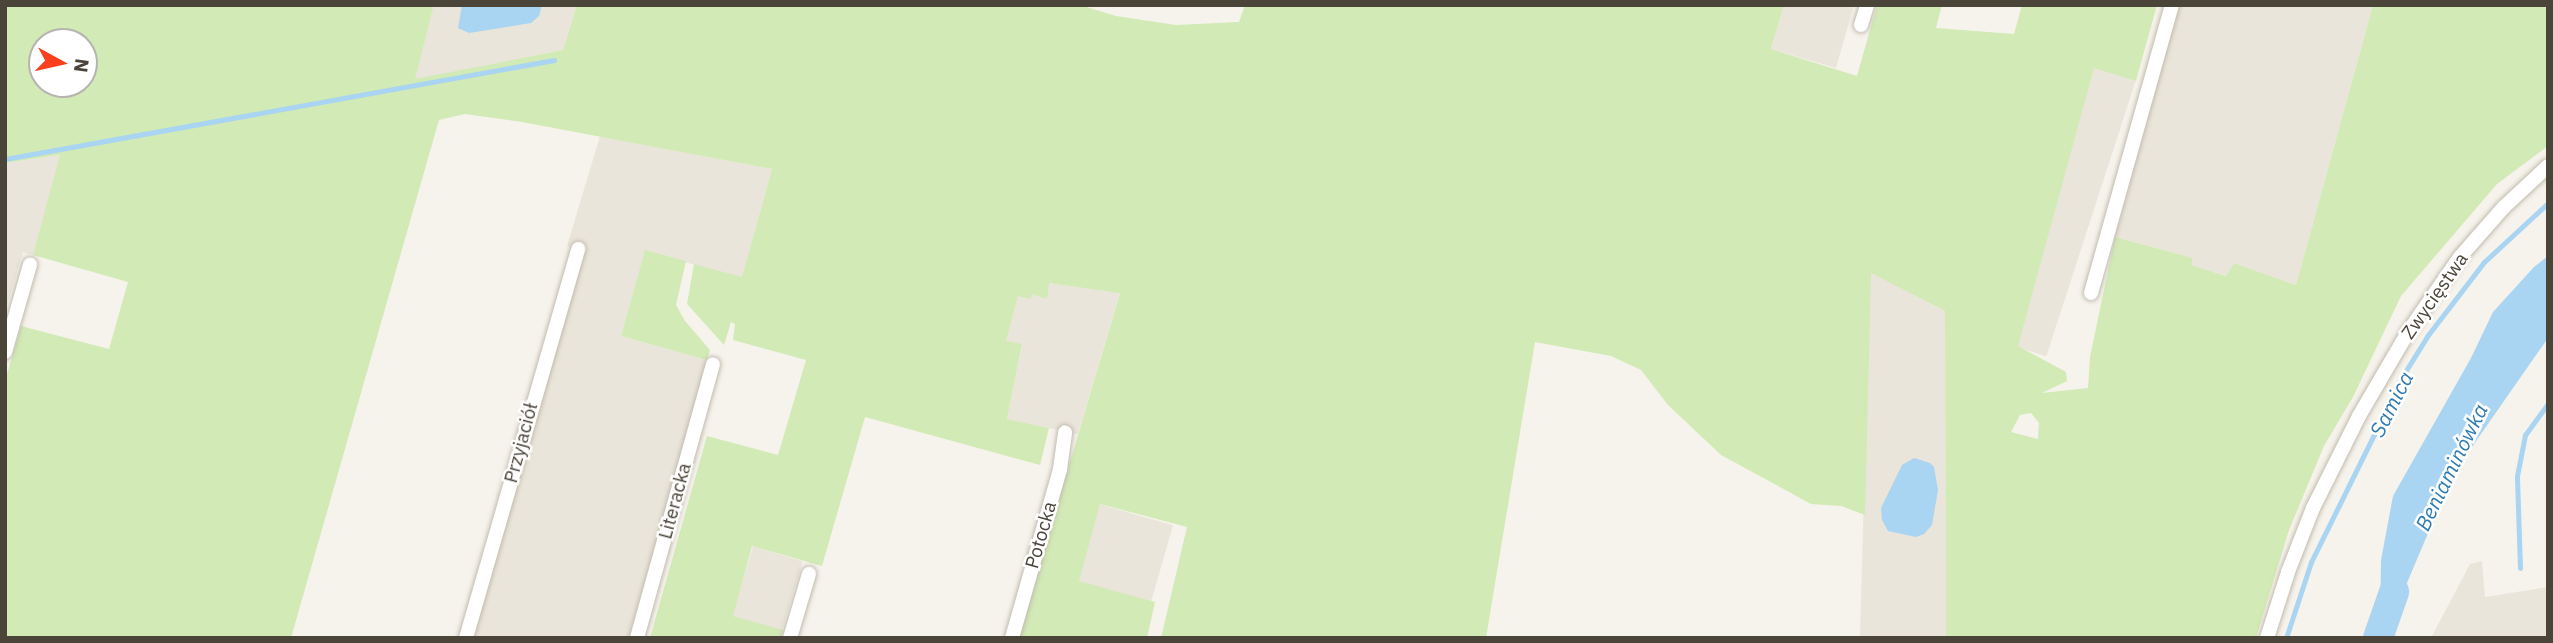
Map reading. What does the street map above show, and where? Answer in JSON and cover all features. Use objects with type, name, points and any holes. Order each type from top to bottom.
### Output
[{"type":"street","points":[[1861,26],[1867,5]]},
{"type":"street","points":[[2091,293],[2172,5]]},
{"type":"street","name":"Zwycięstwa","points":[[2267,638],[2288,572],[2313,508],[2358,416],[2402,342],[2460,257],[2504,207],[2548,166]]},
{"type":"street","name":"Przyjaciół","points":[[466,638],[578,249]]},
{"type":"street","points":[[5,352],[30,265]]},
{"type":"street","name":"Literacka","points":[[637,638],[713,364]]},
{"type":"street","name":"Potocka","points":[[1012,638],[1060,469],[1065,432]]},
{"type":"street","points":[[790,638],[809,574]]},
{"type":"shaded area","points":[[434,5],[577,5],[563,50],[414,80]]},
{"type":"shaded area","points":[[1784,5],[1854,5],[1836,68],[1771,49]]},
{"type":"shaded area","points":[[2179,5],[2373,5],[2296,285],[2234,263],[2227,276],[2190,265],[2193,258],[2115,237]]},
{"type":"shaded area","points":[[2094,67],[2136,81],[2046,356],[2004,343]]},
{"type":"shaded area","points":[[600,136],[772,169],[742,278],[645,251],[621,336],[707,360],[629,638],[473,638],[582,250],[567,246]]},
{"type":"shaded area","points":[[61,155],[33,255],[23,252],[5,312],[5,163]]},
{"type":"shaded area","points":[[1870,272],[1945,311],[1946,638],[1860,638]]},
{"type":"shaded area","points":[[1048,283],[1120,292],[1078,434],[1007,419],[1022,345],[1005,342],[1018,296],[1031,294]]},
{"type":"shaded area","points":[[1099,504],[1173,525],[1151,602],[1077,581]]},
{"type":"shaded area","points":[[753,546],[803,561],[781,631],[732,616]]},
{"type":"shaded area","points":[[2482,561],[2485,597],[2548,587],[2548,638],[2431,638],[2470,564]]},
{"type":"green space","points":[[5,5],[434,5],[415,79],[563,50],[577,5],[1080,5],[1116,16],[1176,25],[1239,22],[1245,5],[1784,5],[1771,49],[1857,76],[1877,5],[1942,5],[1936,28],[2014,34],[2022,5],[2157,5],[2136,81],[2094,68],[2018,346],[2066,372],[2067,381],[2042,393],[2088,388],[2090,357],[2115,237],[2193,258],[2191,265],[2226,276],[2234,263],[2296,285],[2373,5],[2548,5],[2548,146],[2497,184],[2401,296],[2353,397],[2324,446],[2289,530],[2256,638],[1946,638],[1945,311],[1871,273],[1865,515],[1841,506],[1811,504],[1721,455],[1668,405],[1641,370],[1611,356],[1535,342],[1486,638],[1161,638],[1187,527],[1100,504],[1079,581],[1155,602],[1147,638],[1018,638],[1120,293],[1049,283],[1047,299],[1032,294],[1031,299],[1018,296],[1006,341],[1022,344],[1007,419],[1049,428],[1040,465],[865,417],[822,566],[752,546],[733,616],[783,630],[781,638],[650,638],[707,436],[778,455],[806,360],[733,340],[735,324],[731,322],[724,345],[687,304],[694,264],[742,277],[772,169],[522,122],[465,114],[439,120],[291,638],[5,638],[5,381],[21,326],[109,349],[128,282],[33,255],[60,155],[5,163]],"holes":[[[2031,413],[2039,423],[2038,439],[2011,432],[2020,415]]]},
{"type":"green space","points":[[645,250],[686,261],[676,305],[685,321],[710,350],[707,360],[621,336]]},
{"type":"water","points":[[462,5],[542,5],[539,16],[531,23],[469,33],[458,28]]},
{"type":"water","points":[[2548,256],[2548,338],[2467,454],[2426,538],[2398,604],[2380,628],[2381,560],[2393,496],[2471,358],[2493,312],[2534,267]]},
{"type":"water","points":[[1914,458],[1934,467],[1938,490],[1932,525],[1924,534],[1916,537],[1888,531],[1882,520],[1881,508],[1902,465]]},
{"type":"waterway","points":[[5,159],[554,60]]},
{"type":"waterway","name":"Samica","points":[[2286,638],[2311,562],[2405,372],[2428,335],[2484,262],[2548,203]]},
{"type":"waterway","points":[[2520,568],[2517,476],[2525,435],[2548,403]]},
{"type":"waterway","name":"Beniaminówka","points":[[2378,638],[2394,592]]}]
